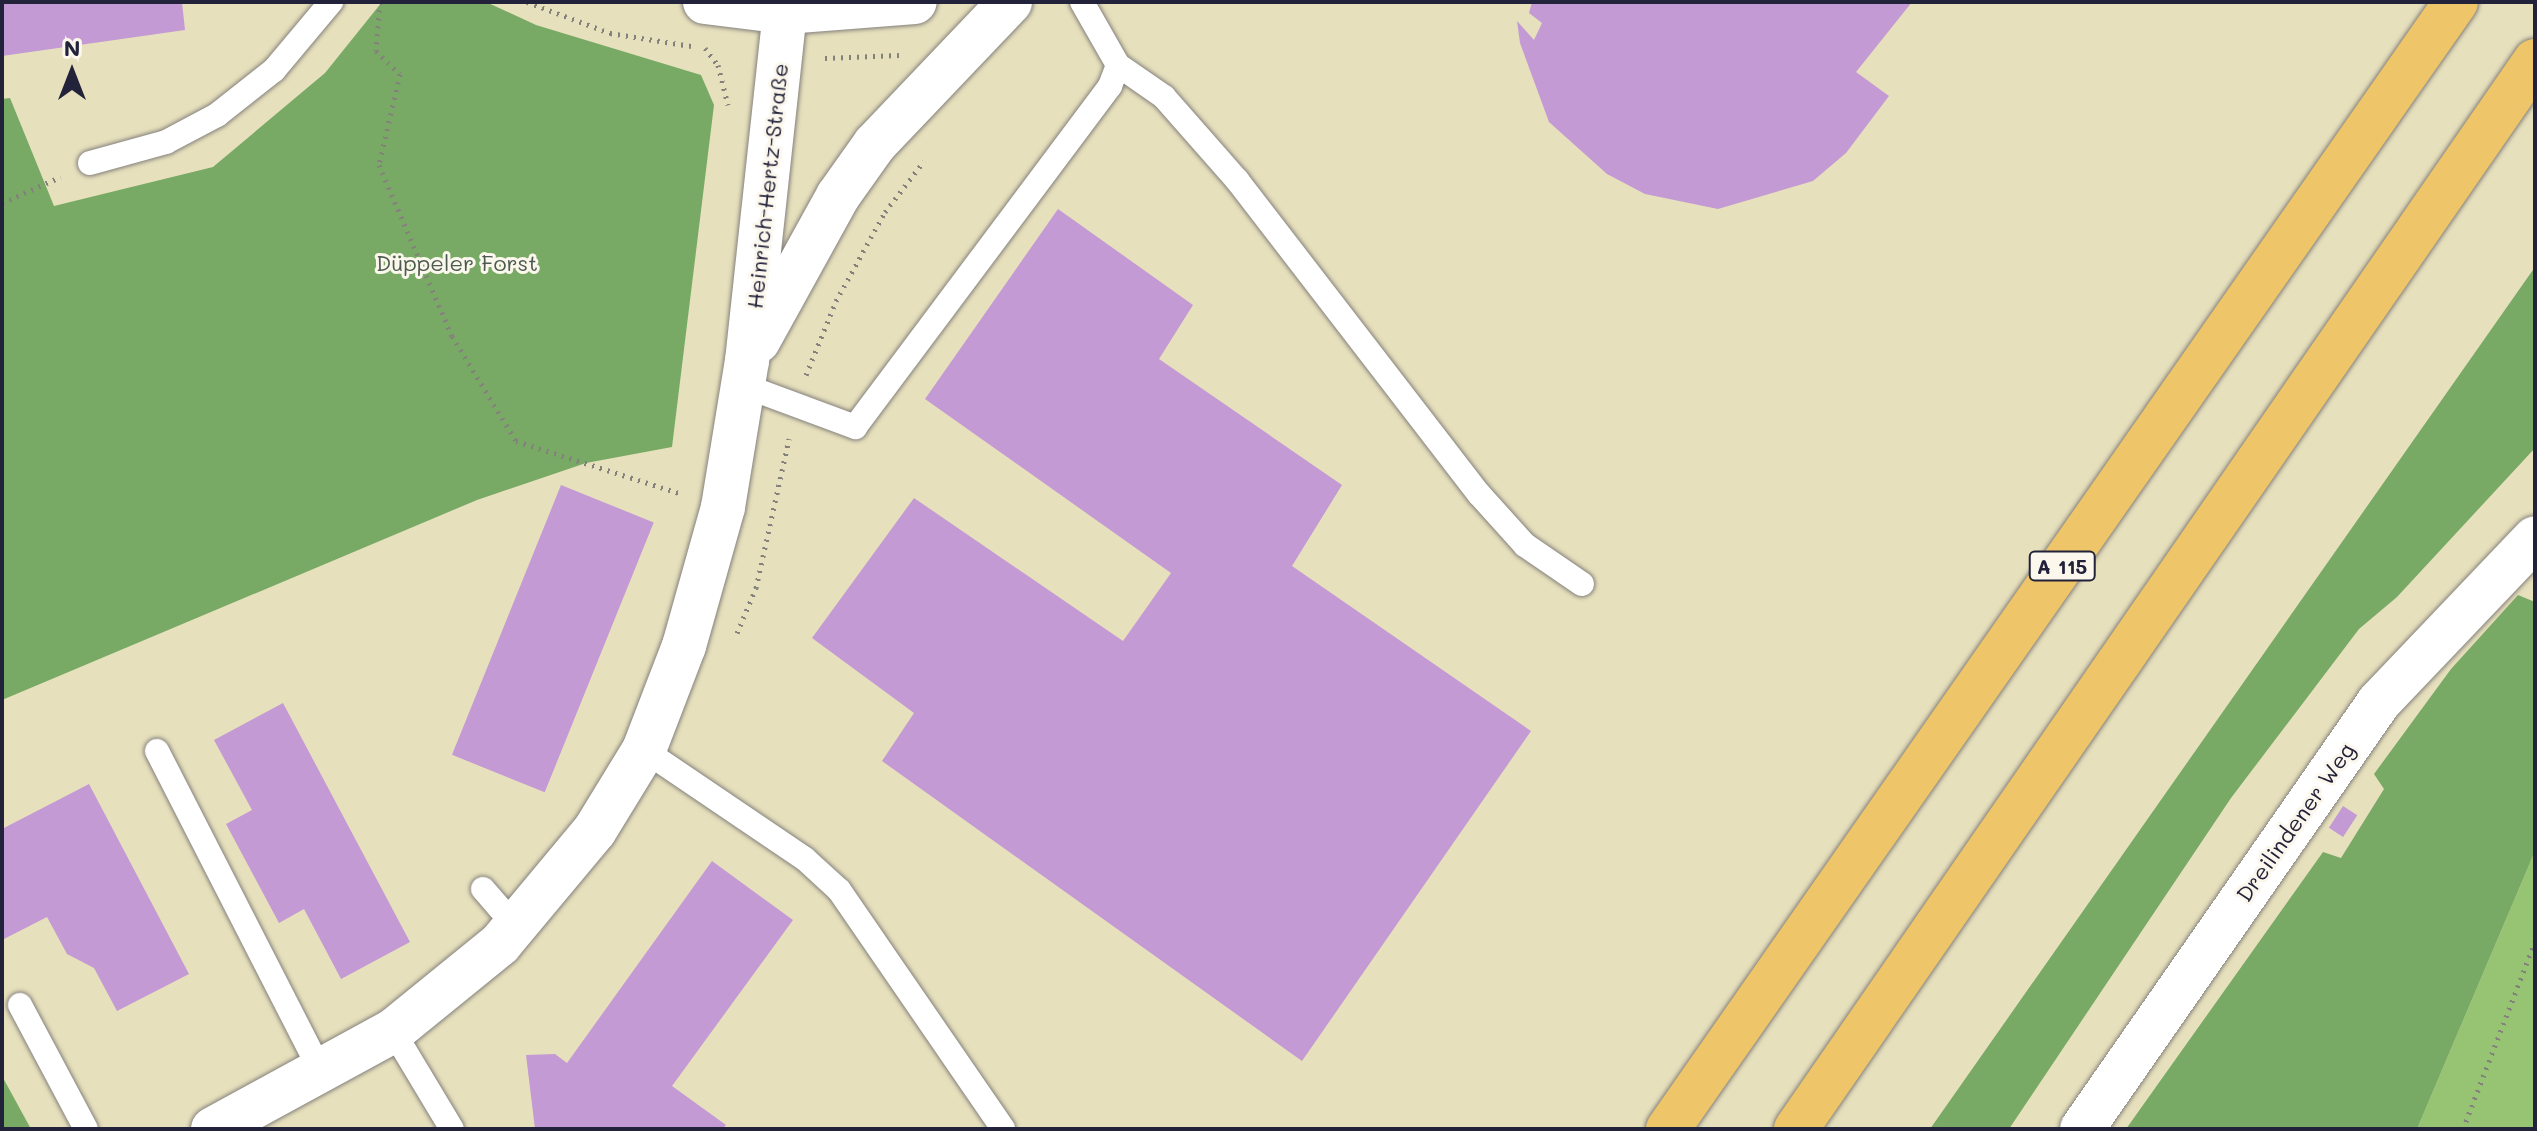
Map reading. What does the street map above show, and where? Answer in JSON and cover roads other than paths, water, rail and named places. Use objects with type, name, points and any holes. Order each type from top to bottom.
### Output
[{"type":"highway","name":"A 115","points":[[1668,1129],[2456,2]]},
{"type":"highway","points":[[1796,1129],[2535,61]]},
{"type":"street","points":[[705,2],[785,12],[915,2]]},
{"type":"street","name":"Heinrich-Hertz-Straße","points":[[745,373],[838,196],[875,144],[1010,2]]},
{"type":"street","name":"Heinrich-Hertz-Straße","points":[[213,1129],[322,1073],[393,1031],[516,927],[595,830],[644,750],[684,646],[723,507],[745,373],[785,12]]},
{"type":"street","name":"Dreilindener Weg","points":[[2082,1129],[2379,702],[2535,538]]},
{"type":"lane","points":[[90,163],[166,142],[217,115],[274,70],[331,2]]},
{"type":"lane","points":[[1082,2],[1118,65],[1164,97],[1243,174],[1479,494],[1525,545],[1582,584]]},
{"type":"lane","points":[[745,373],[855,427],[1110,86],[1118,65]]},
{"type":"lane","points":[[644,750],[805,859],[839,890],[1003,1129]]},
{"type":"lane","points":[[157,751],[322,1073]]},
{"type":"lane","points":[[483,889],[516,927]]},
{"type":"lane","points":[[20,1005],[86,1129]]},
{"type":"lane","points":[[393,1031],[452,1129]]},
{"type":"park label","name":"Düppeler Forst","points":[[457,263]]}]
